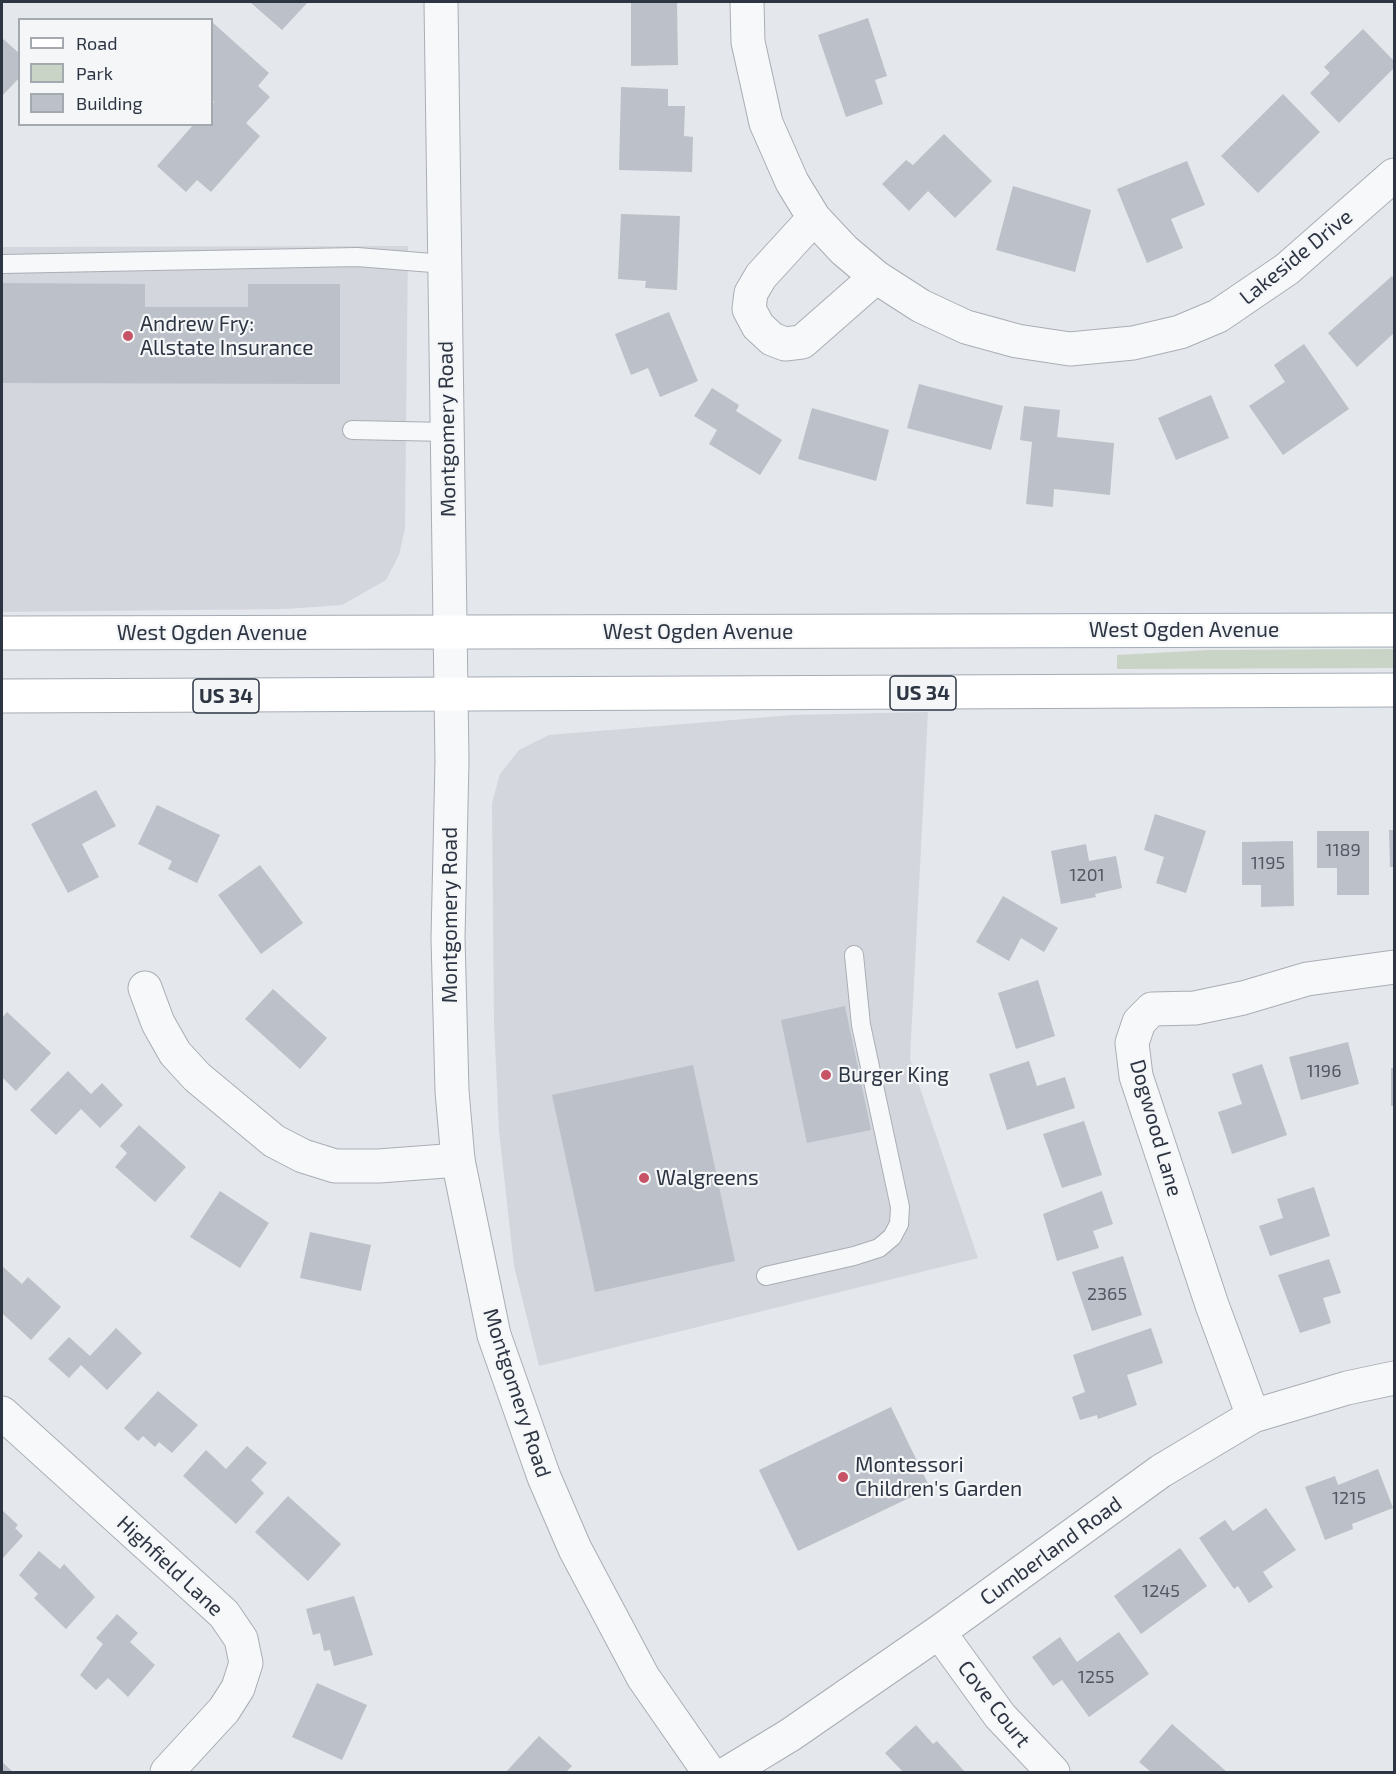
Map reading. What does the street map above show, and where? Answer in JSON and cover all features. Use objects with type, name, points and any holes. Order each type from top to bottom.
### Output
[{"type":"main road","name":"West Ogden Avenue","points":[[2,633],[1395,630]]},
{"type":"main road","name":"US 34","points":[[2,696],[1395,690]]},
{"type":"street","name":"Montgomery Road","points":[[441,2],[451,695],[448,938],[452,1091],[458,1160],[494,1335],[544,1477],[575,1549],[632,1658],[666,1713],[709,1773]]},
{"type":"street","name":"Lakeside Drive","points":[[747,2],[748,42],[766,123],[792,182],[814,218],[844,250],[876,277],[921,306],[957,323],[1017,341],[1070,349],[1134,343],[1180,332],[1218,316],[1287,269],[1395,175]]},
{"type":"street","points":[[814,218],[761,276],[751,293],[749,309],[758,326],[772,339],[785,344],[802,342],[876,277]]},
{"type":"street","name":"Dogwood Lane","points":[[1253,1416],[1212,1305],[1136,1076],[1132,1043],[1139,1022],[1152,1009],[1195,1008],[1244,998],[1307,979],[1395,967]]},
{"type":"street","points":[[145,988],[158,1023],[170,1043],[197,1077],[274,1141],[303,1156],[336,1166],[379,1166],[458,1160]]},
{"type":"street","name":"Cumberland Road","points":[[729,1773],[799,1729],[939,1632],[1161,1471],[1253,1416],[1347,1388],[1395,1378]]},
{"type":"street","name":"Highfield Lane","points":[[2,1413],[224,1614],[241,1639],[246,1663],[238,1688],[224,1710],[167,1773]]},
{"type":"street","name":"Cove Court","points":[[939,1632],[1000,1716],[1053,1773]]},
{"type":"lane","points":[[2,264],[357,257],[445,264]]},
{"type":"lane","points":[[352,430],[447,432]]},
{"type":"lane","points":[[766,1276],[855,1256],[879,1248],[892,1237],[899,1224],[900,1207],[861,1025],[854,955]]},
{"type":"shaded area","points":[[408,246],[405,528],[399,555],[386,580],[342,605],[285,609],[2,612],[2,247]]},
{"type":"shaded area","points":[[928,712],[910,1059],[978,1258],[539,1366],[514,1266],[499,1131],[494,1021],[492,803],[500,774],[519,750],[549,735],[794,715]]},
{"type":"green space","points":[[1394,649],[1394,668],[1117,669],[1117,655],[1210,650]]},
{"type":"building","points":[[250,2],[308,2],[282,30]]},
{"type":"building","points":[[631,2],[677,2],[678,65],[631,66]]},
{"type":"building","points":[[868,18],[887,76],[875,80],[883,104],[846,117],[818,35]]},
{"type":"building","points":[[213,23],[269,73],[258,86],[270,97],[246,123],[260,136],[211,192],[197,180],[186,192],[157,166],[192,126],[213,126]]},
{"type":"building","points":[[1363,29],[1394,61],[1394,68],[1339,123],[1310,93],[1330,73],[1324,67]]},
{"type":"building","points":[[2,38],[18,52],[18,79],[2,96]]},
{"type":"building","points":[[621,87],[668,89],[668,106],[685,106],[684,136],[693,137],[692,172],[619,170]]},
{"type":"building","points":[[1283,94],[1320,132],[1258,193],[1221,156]]},
{"type":"building","points":[[944,134],[992,181],[955,218],[928,191],[909,211],[882,184],[906,160],[913,165]]},
{"type":"building","points":[[1187,161],[1205,205],[1171,219],[1183,248],[1147,263],[1117,189]]},
{"type":"building","points":[[1013,186],[1091,210],[1075,272],[996,250]]},
{"type":"building","points":[[621,214],[680,216],[677,290],[645,288],[646,281],[618,279]]},
{"type":"building","points":[[1392,276],[1394,279],[1394,333],[1357,367],[1328,333]]},
{"type":"building","points":[[2,283],[145,284],[145,307],[248,307],[248,284],[340,284],[340,384],[2,383]]},
{"type":"building","points":[[669,312],[698,381],[660,397],[648,368],[631,375],[615,334]]},
{"type":"building","points":[[1304,344],[1349,409],[1283,455],[1249,406],[1285,382],[1274,365]]},
{"type":"building","points":[[919,384],[1003,406],[991,450],[907,428]]},
{"type":"building","points":[[712,388],[739,405],[736,411],[782,440],[760,475],[709,444],[717,430],[694,416]]},
{"type":"building","points":[[1211,395],[1229,438],[1176,460],[1158,418]]},
{"type":"building","points":[[1024,406],[1060,410],[1057,437],[1114,443],[1110,495],[1054,489],[1053,507],[1026,504],[1032,442],[1020,440]]},
{"type":"building","points":[[812,408],[889,430],[876,481],[798,459]]},
{"type":"building","points":[[96,790],[116,826],[82,844],[99,877],[68,893],[31,824]]},
{"type":"building","points":[[157,805],[220,835],[197,883],[168,869],[172,861],[138,844]]},
{"type":"building","points":[[1155,814],[1206,831],[1186,893],[1156,883],[1164,857],[1144,850]]},
{"type":"building","points":[[1389,830],[1394,830],[1394,867],[1390,867]]},
{"type":"building","points":[[1317,831],[1369,831],[1369,895],[1337,895],[1337,868],[1317,868]]},
{"type":"building","points":[[1293,841],[1294,906],[1261,907],[1261,885],[1242,885],[1242,842]]},
{"type":"building","points":[[1086,844],[1089,861],[1116,856],[1122,888],[1095,894],[1096,897],[1061,904],[1051,851]]},
{"type":"building","points":[[260,865],[303,923],[261,954],[218,895]]},
{"type":"building","points":[[1003,896],[1058,928],[1044,952],[1021,938],[1009,961],[976,942]]},
{"type":"building","points":[[1038,980],[1055,1036],[1016,1049],[998,993]]},
{"type":"building","points":[[273,989],[327,1038],[300,1069],[245,1019]]},
{"type":"building","name":"Burger King","points":[[845,1006],[871,1130],[807,1143],[781,1020]]},
{"type":"building","points":[[7,1012],[51,1053],[16,1091],[2,1077],[2,1018]]},
{"type":"building","points":[[1348,1042],[1359,1084],[1301,1100],[1289,1057]]},
{"type":"building","points":[[1029,1061],[1037,1086],[1065,1077],[1075,1108],[1007,1130],[989,1074]]},
{"type":"building","points":[[1262,1064],[1287,1135],[1232,1154],[1218,1112],[1242,1104],[1232,1074]]},
{"type":"building","name":"Walgreens","points":[[693,1065],[735,1261],[595,1292],[552,1095]]},
{"type":"building","points":[[1391,1068],[1394,1068],[1394,1106],[1391,1106]]},
{"type":"building","points":[[68,1071],[91,1094],[102,1083],[123,1105],[100,1128],[81,1109],[56,1135],[30,1110]]},
{"type":"building","points":[[1084,1121],[1102,1175],[1062,1188],[1043,1134]]},
{"type":"building","points":[[139,1125],[186,1167],[155,1202],[115,1167],[127,1153],[120,1146]]},
{"type":"building","points":[[1314,1187],[1330,1236],[1270,1256],[1259,1226],[1283,1218],[1277,1199]]},
{"type":"building","points":[[220,1191],[269,1223],[240,1268],[190,1237]]},
{"type":"building","points":[[1102,1191],[1113,1224],[1093,1231],[1099,1248],[1057,1261],[1043,1214]]},
{"type":"building","points":[[310,1232],[371,1245],[361,1291],[300,1278]]},
{"type":"building","points":[[1123,1256],[1142,1315],[1092,1331],[1072,1272]]},
{"type":"building","points":[[1329,1259],[1341,1293],[1323,1298],[1331,1323],[1300,1333],[1278,1275]]},
{"type":"building","points":[[2,1266],[22,1284],[28,1277],[61,1307],[31,1340],[2,1313]]},
{"type":"building","points":[[116,1328],[142,1353],[107,1390],[81,1365],[69,1378],[48,1359],[69,1337],[90,1356]]},
{"type":"building","points":[[1151,1328],[1163,1363],[1127,1375],[1137,1405],[1098,1419],[1097,1415],[1080,1420],[1072,1397],[1085,1392],[1073,1355]]},
{"type":"building","points":[[158,1391],[198,1425],[172,1453],[159,1442],[155,1447],[143,1436],[138,1441],[124,1428]]},
{"type":"building","name":"Montessori Children's Garden","points":[[891,1407],[930,1488],[798,1551],[759,1470]]},
{"type":"building","points":[[247,1446],[267,1463],[251,1480],[264,1493],[236,1524],[183,1476],[206,1450],[226,1469]]},
{"type":"building","points":[[1378,1469],[1393,1508],[1352,1524],[1353,1529],[1325,1540],[1305,1487],[1335,1476],[1338,1485]]},
{"type":"building","points":[[288,1496],[341,1544],[308,1581],[255,1532]]},
{"type":"building","points":[[1266,1508],[1296,1550],[1263,1572],[1273,1587],[1249,1603],[1238,1586],[1234,1589],[1199,1538],[1225,1520],[1233,1531]]},
{"type":"building","points":[[2,1510],[18,1525],[15,1528],[23,1536],[2,1559]]},
{"type":"building","points":[[1180,1548],[1207,1586],[1141,1634],[1114,1596]]},
{"type":"building","points":[[39,1551],[60,1569],[64,1564],[95,1597],[66,1629],[34,1598],[38,1594],[19,1575]]},
{"type":"building","points":[[354,1596],[373,1655],[334,1666],[330,1650],[324,1651],[320,1633],[313,1635],[306,1609]]},
{"type":"building","points":[[117,1614],[138,1633],[130,1642],[155,1665],[128,1697],[108,1678],[96,1690],[80,1675],[103,1644],[96,1638]]},
{"type":"building","points":[[1119,1632],[1149,1674],[1089,1717],[1062,1680],[1053,1686],[1032,1657],[1060,1637],[1077,1662]]},
{"type":"building","points":[[317,1683],[367,1705],[342,1760],[292,1737]]},
{"type":"building","points":[[1172,1724],[1227,1772],[1151,1772],[1139,1762]]},
{"type":"building","points":[[916,1725],[933,1744],[937,1741],[965,1772],[903,1772],[885,1753]]},
{"type":"building","points":[[539,1736],[572,1766],[566,1772],[506,1772]]},
{"type":"building","points":[[2,1762],[13,1772],[2,1772]]},
{"type":"place","name":"Andrew Fry: Allstate Insurance","points":[[128,336]]},
{"type":"place","name":"Burger King","points":[[826,1075]]},
{"type":"place","name":"Walgreens","points":[[644,1178]]},
{"type":"place","name":"Montessori Children's Garden","points":[[843,1477]]}]
